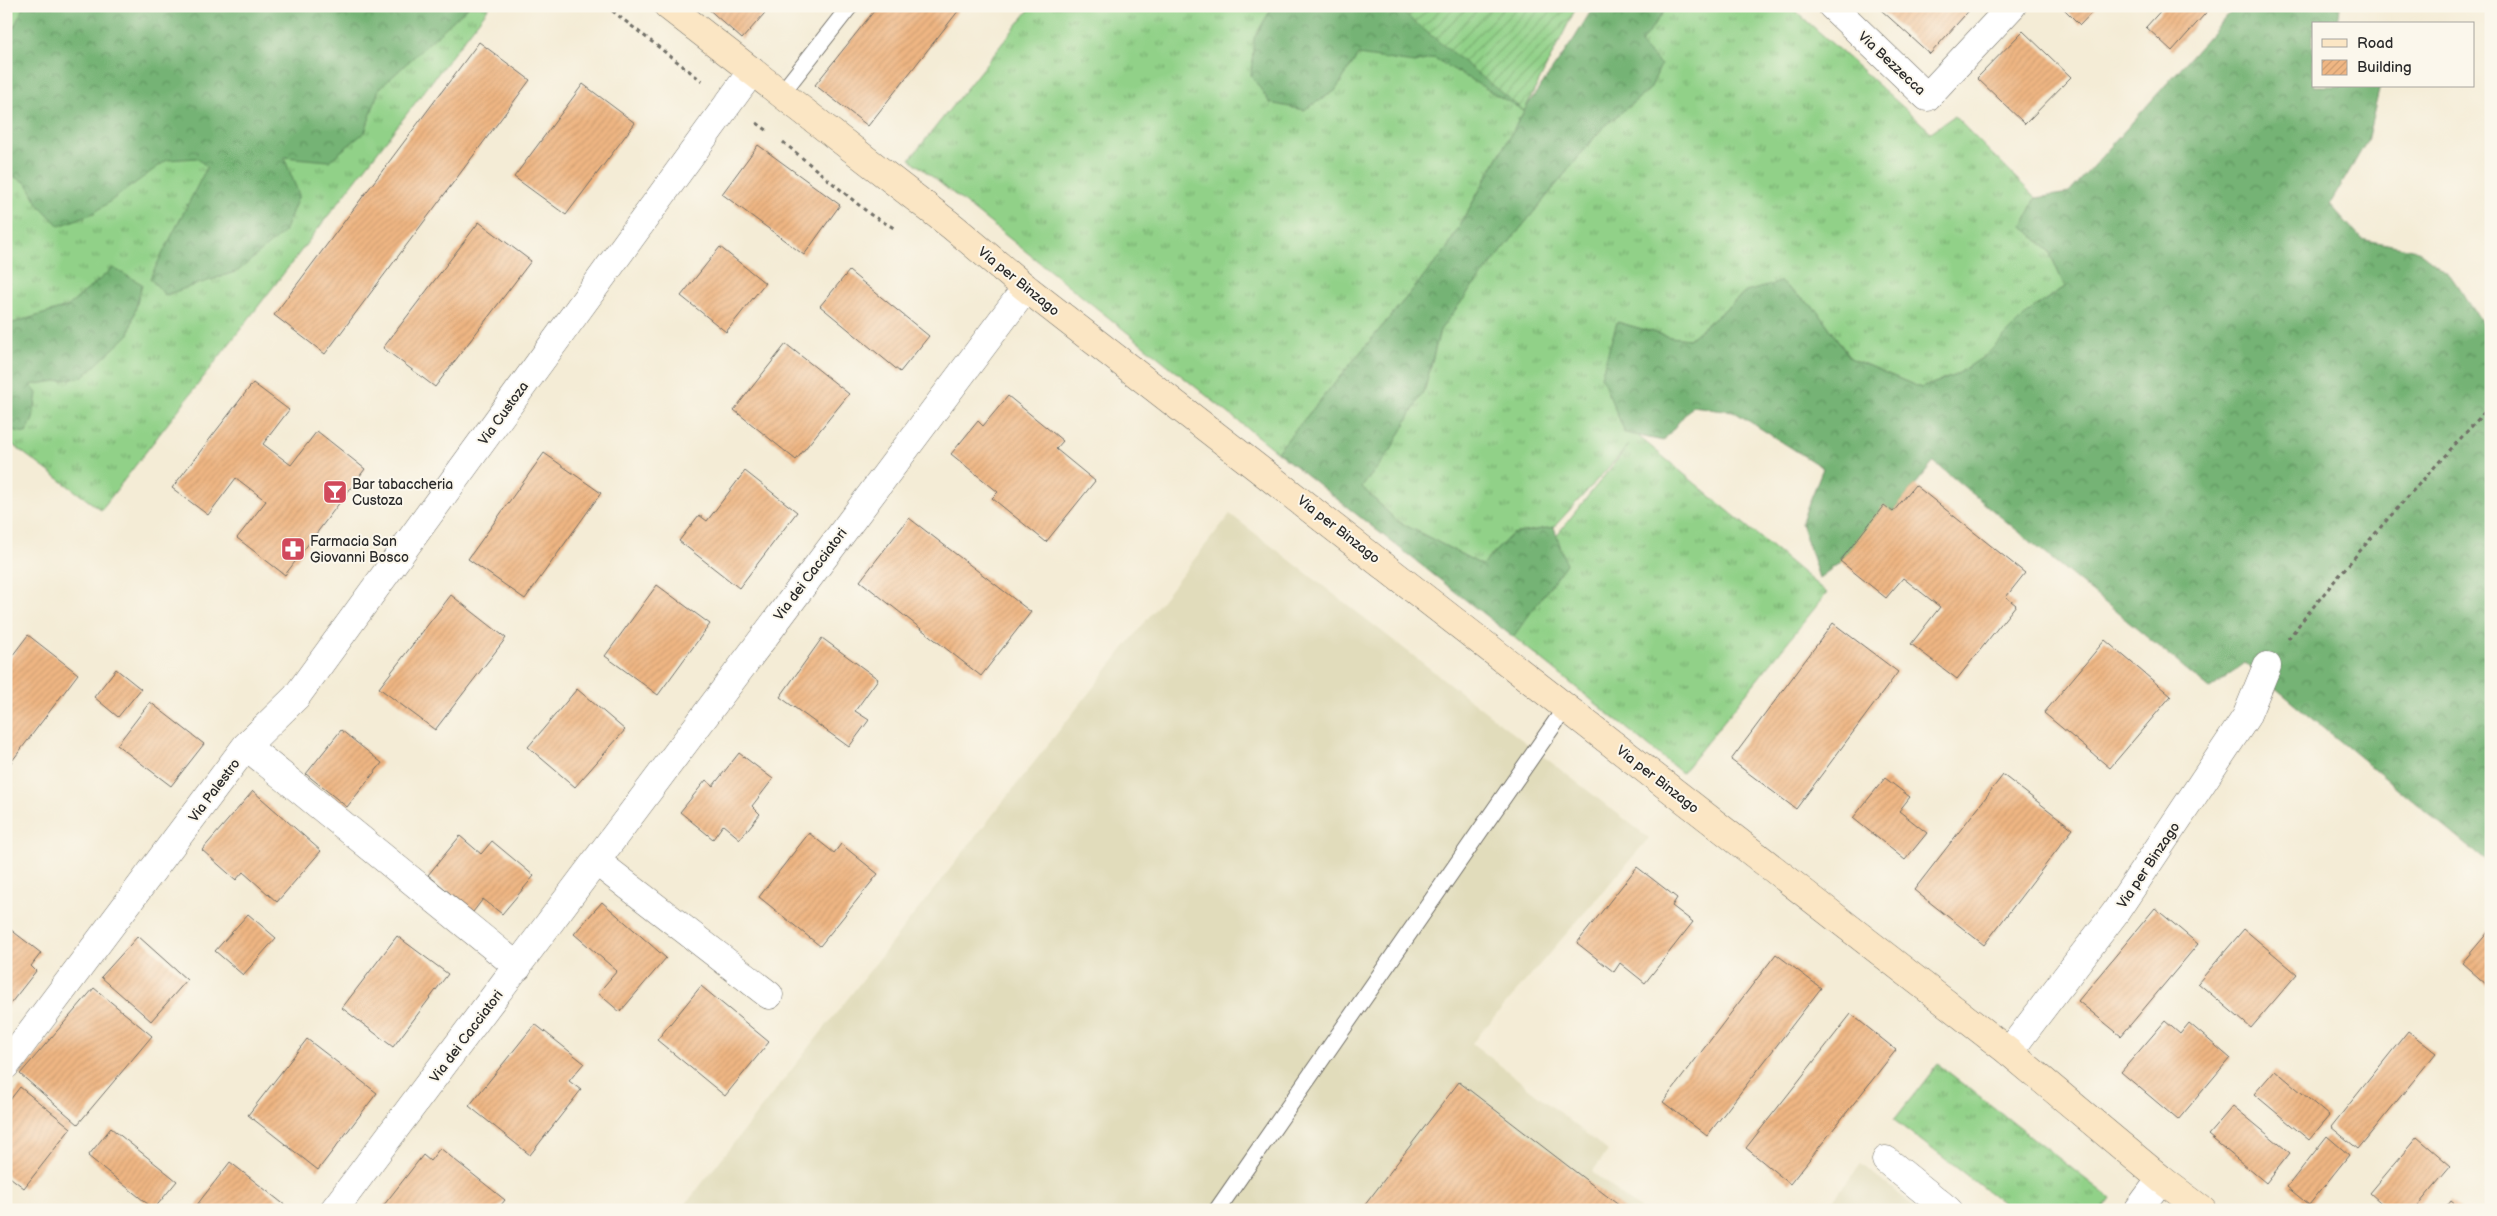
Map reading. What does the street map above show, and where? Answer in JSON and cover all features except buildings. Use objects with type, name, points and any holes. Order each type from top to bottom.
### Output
[{"type":"main road","name":"Via per Binzago","points":[[668,6],[953,227],[1026,288],[2009,1052],[2161,1179],[2202,1210]]},
{"type":"street","name":"Via Bezzecca","points":[[1832,6],[1927,97],[2012,6]]},
{"type":"street","name":"Via Custoza","points":[[246,746],[296,697],[752,72]]},
{"type":"street","name":"Via dei Cacciatori","points":[[334,1210],[1026,288]]},
{"type":"street","name":"Via per Binzago","points":[[2009,1052],[2115,913],[2246,717],[2267,666]]},
{"type":"street","name":"Via Palestro","points":[[6,1065],[246,746],[518,967]]},
{"type":"street","points":[[596,861],[769,995]]},
{"type":"street","points":[[1886,1160],[1948,1210]]},
{"type":"street","points":[[2138,1210],[2161,1179]]},
{"type":"lane","points":[[781,94],[850,6]]},
{"type":"lane","points":[[1217,1210],[1566,707]]},
{"type":"path","points":[[2267,666],[2340,574],[2491,405]]},
{"type":"shaded area","points":[[1230,514],[1649,838],[1472,1043],[1608,1151],[1592,1172],[1641,1210],[681,1210]]},
{"type":"shaded area","points":[[1861,1164],[1919,1210],[1825,1210]]},
{"type":"green space","points":[[6,6],[490,6],[101,510],[6,440]]},
{"type":"green space","points":[[24,6],[469,6],[379,89],[365,132],[329,161],[284,157],[299,195],[284,232],[238,271],[165,295],[150,278],[207,167],[197,158],[167,160],[94,213],[59,226],[39,205],[27,183],[6,173],[6,44]]},
{"type":"green space","points":[[1032,6],[1395,6],[1524,111],[1446,250],[1277,452],[910,159]]},
{"type":"green space","points":[[1273,6],[1537,6],[1524,110],[1574,39],[1594,6],[1668,6],[1640,44],[1661,65],[1650,89],[1603,127],[1440,330],[1425,388],[1391,450],[1362,487],[1397,521],[1482,565],[1512,534],[1554,527],[1566,564],[1513,637],[1277,452],[1446,250],[1524,111],[1434,58],[1414,63],[1358,55],[1335,91],[1304,110],[1270,103],[1251,75],[1254,38]]},
{"type":"green space","points":[[1395,6],[1577,6],[1524,111]]},
{"type":"green space","points":[[1668,6],[1790,6],[1931,132],[1954,116],[2036,198],[2023,226],[2049,251],[2065,287],[2033,308],[1985,356],[1956,375],[1921,388],[1850,358],[1817,310],[1746,292],[1689,339],[1670,337],[1617,322],[1625,433],[1637,435],[1827,593],[1682,773],[1490,618],[1629,445],[1554,527],[1512,534],[1482,565],[1397,521],[1362,487],[1391,450],[1425,388],[1440,330],[1603,127],[1650,89],[1640,44]]},
{"type":"green space","points":[[2236,6],[2340,6],[2338,22],[2312,22],[2312,88],[2380,88],[2367,141],[2330,204],[2361,239],[2418,250],[2450,275],[2491,335],[2491,865],[2245,663],[2210,689],[1934,462],[1869,541],[1819,578],[1801,523],[1823,468],[1733,411],[1692,406],[1663,441],[1625,433],[1601,376],[1617,322],[1670,337],[1689,339],[1746,292],[1780,282],[1817,310],[1850,358],[1921,388],[1956,375],[1985,356],[2033,308],[2065,287],[2049,251],[2023,226],[2036,198],[2069,193]]},
{"type":"green space","points":[[113,268],[142,284],[129,334],[83,377],[30,385],[37,393],[33,419],[26,433],[12,430],[6,424],[6,325],[67,307]]},
{"type":"green space","points":[[1938,1064],[2111,1199],[2103,1210],[2012,1210],[1894,1120]]},
{"type":"place","name":"Bar tabaccheria Custoza","points":[[335,492]]},
{"type":"place","name":"Farmacia San Giovanni Bosco","points":[[293,549]]}]
